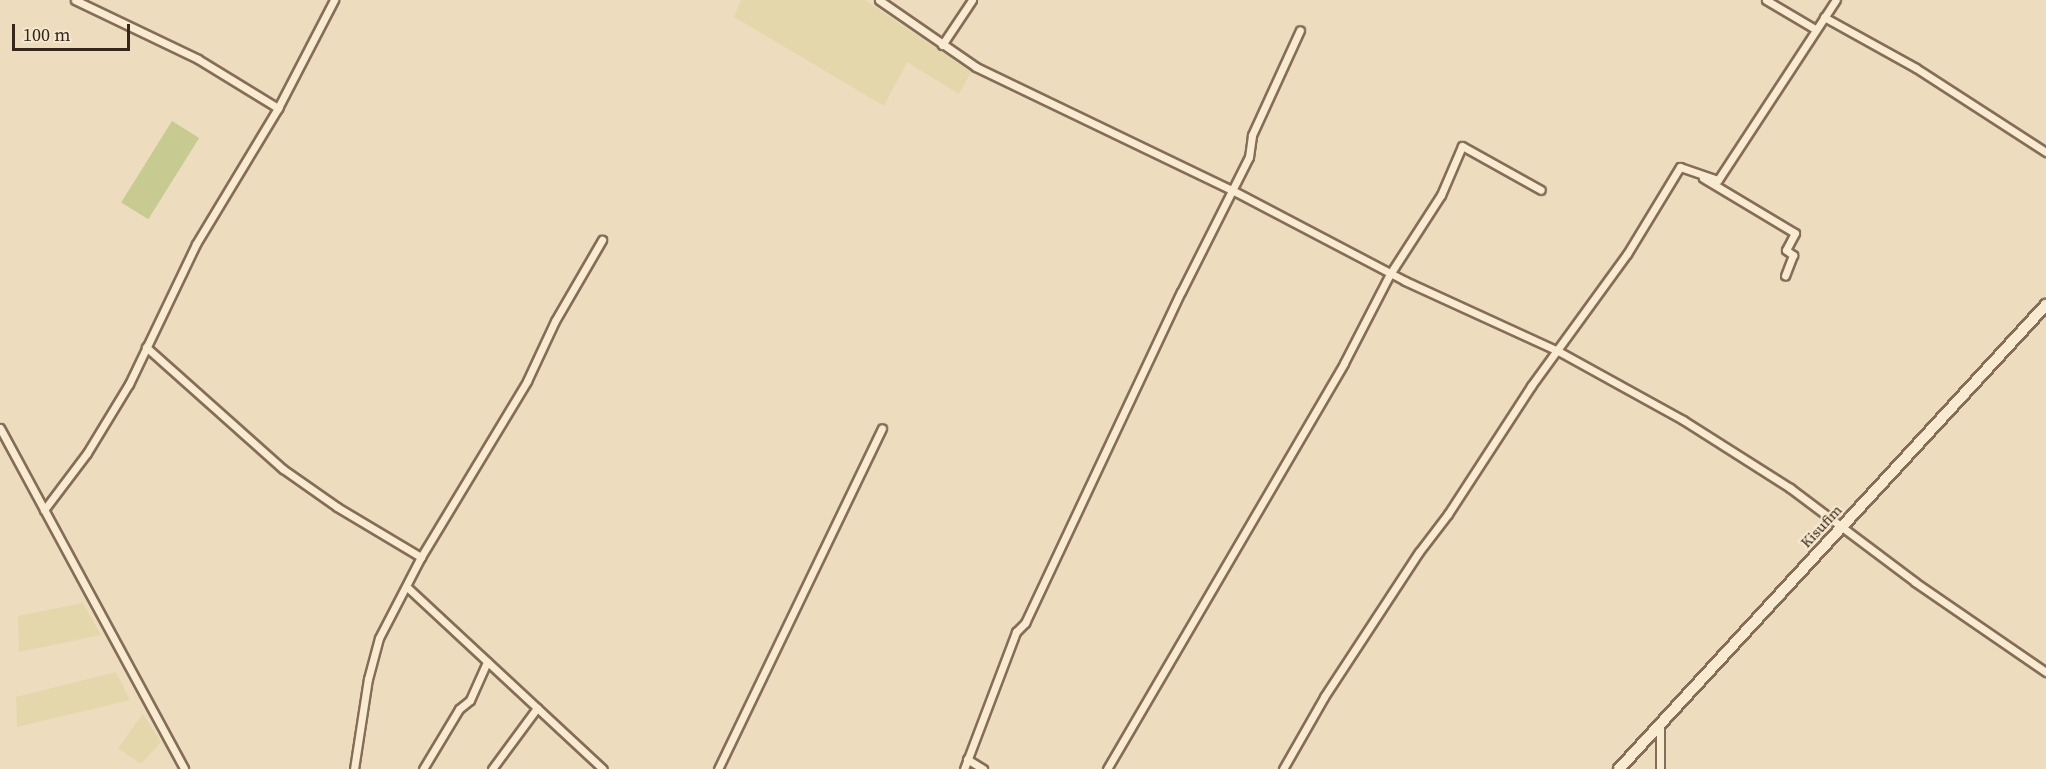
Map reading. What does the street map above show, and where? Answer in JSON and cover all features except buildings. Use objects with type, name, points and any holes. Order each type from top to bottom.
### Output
[{"type":"street","points":[[75,0],[198,59],[278,108]]},
{"type":"street","points":[[44,510],[87,453],[129,384],[196,244],[278,108],[334,0]]},
{"type":"street","points":[[879,0],[976,67],[1232,190],[1390,274],[1558,351],[1751,462],[2046,672]]},
{"type":"street","points":[[942,45],[972,0]]},
{"type":"street","points":[[1766,0],[1815,29]]},
{"type":"street","points":[[1696,174],[1718,180],[1836,0]]},
{"type":"street","points":[[1824,17],[1916,68],[2046,152]]},
{"type":"street","points":[[964,769],[1016,633],[1026,623],[1232,190],[1300,30]]},
{"type":"street","points":[[1107,769],[1344,363],[1390,274],[1441,195],[1462,146],[1541,190]]},
{"type":"street","points":[[1283,769],[1324,697],[1419,552],[1627,254],[1680,166],[1795,233],[1786,250],[1793,255],[1785,276]]},
{"type":"street","points":[[354,769],[368,679],[379,638],[421,557],[526,381],[555,321],[602,240]]},
{"type":"street","name":"Kisufim","points":[[1619,769],[1660,728],[1783,588],[1843,528],[1859,506],[2046,305]]},
{"type":"street","points":[[146,347],[283,469],[337,507],[421,557]]},
{"type":"street","points":[[0,428],[184,769]]},
{"type":"street","points":[[718,769],[882,428]]},
{"type":"street","points":[[407,587],[603,769]]},
{"type":"street","points":[[423,769],[459,709],[470,700],[487,662]]},
{"type":"street","points":[[492,769],[537,708]]},
{"type":"street","points":[[1660,728],[1660,769]]},
{"type":"street","points":[[967,759],[983,769]]},
{"type":"shaded area","points":[[741,0],[865,0],[971,72],[959,94],[907,62],[884,106],[734,17]]},
{"type":"shaded area","points":[[83,603],[101,635],[19,652],[18,616]]},
{"type":"shaded area","points":[[116,672],[130,700],[17,727],[16,697]]},
{"type":"shaded area","points":[[143,714],[161,742],[141,764],[118,748]]},
{"type":"green space","points":[[172,121],[199,138],[148,219],[121,202]]}]
